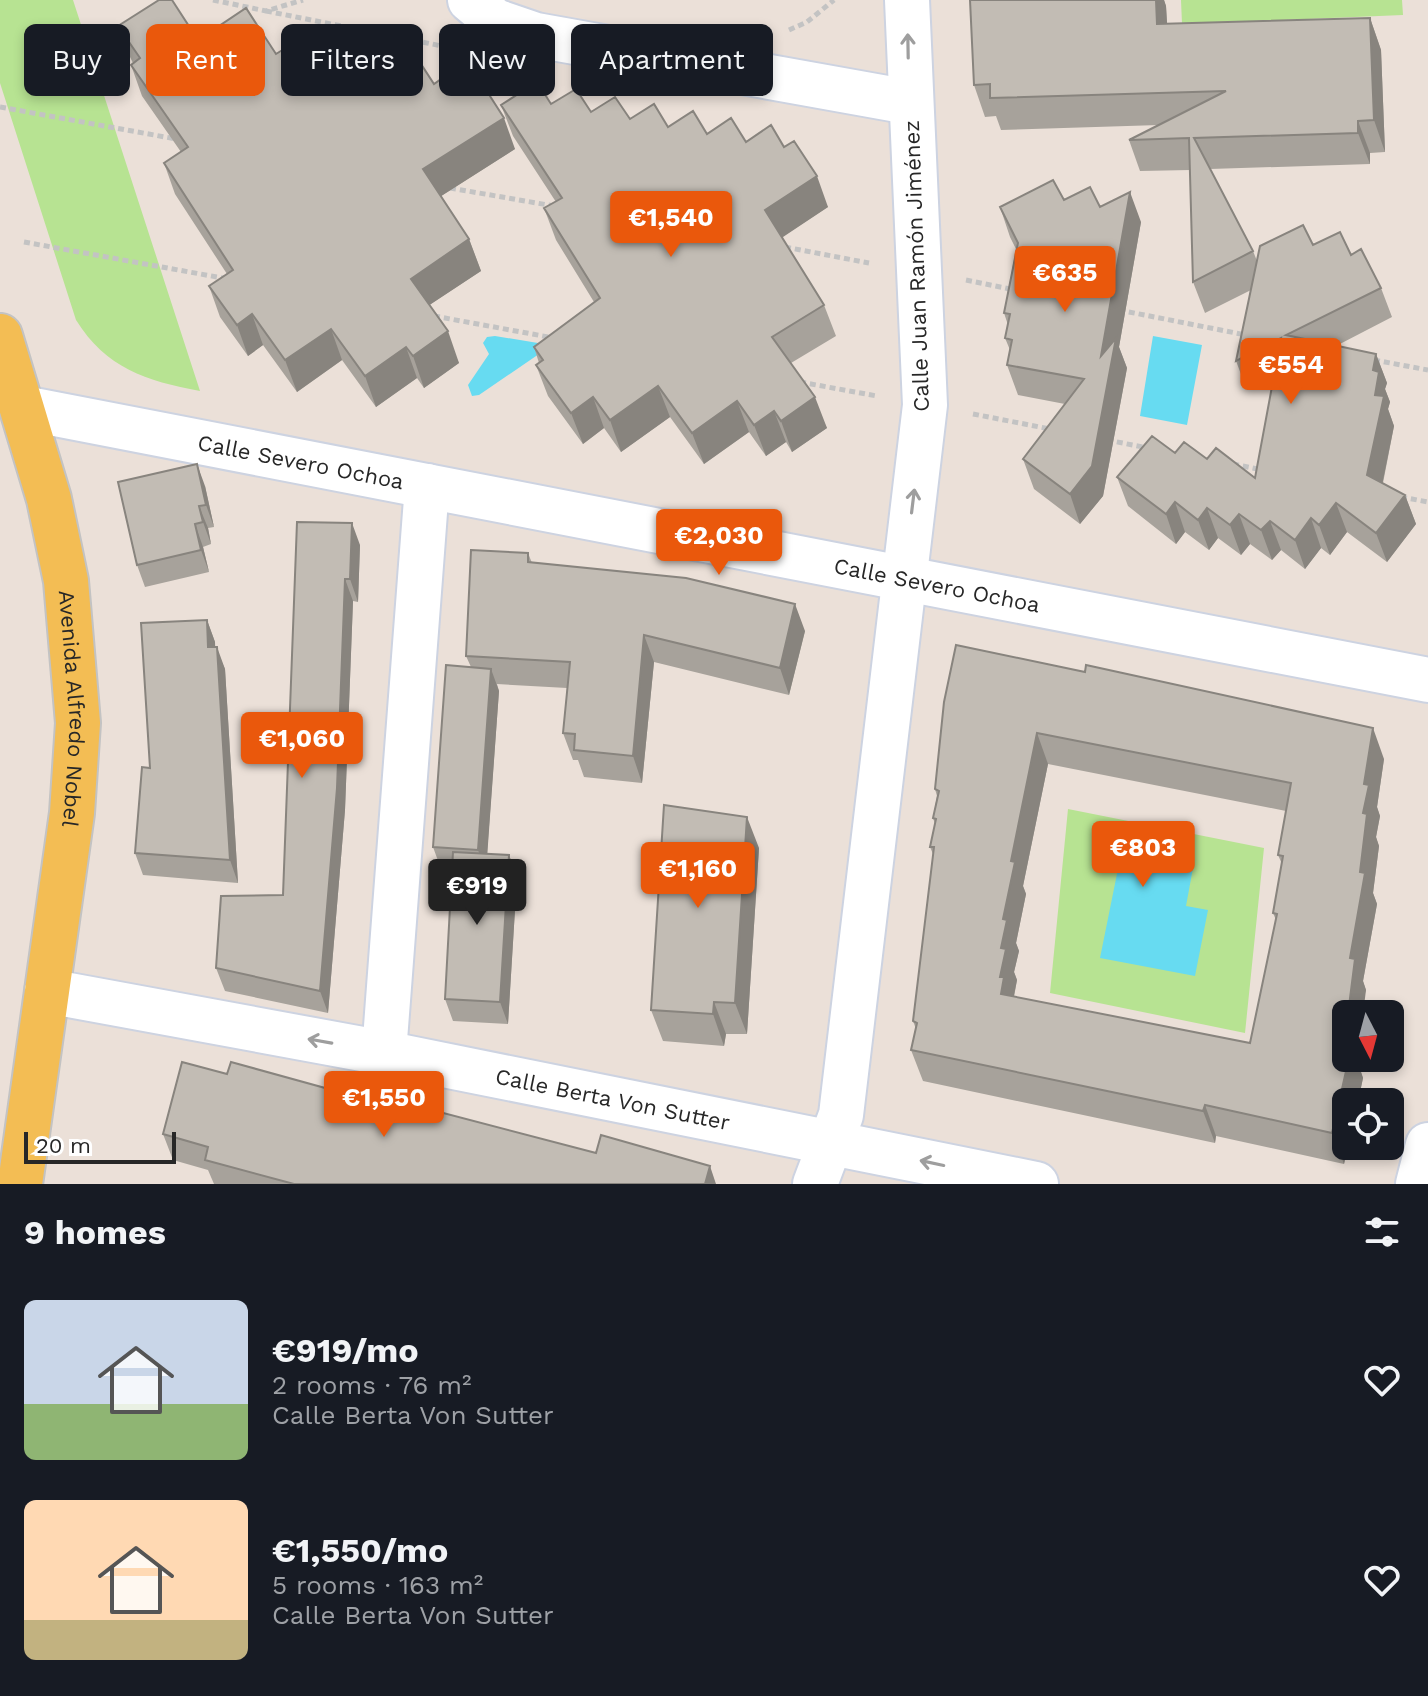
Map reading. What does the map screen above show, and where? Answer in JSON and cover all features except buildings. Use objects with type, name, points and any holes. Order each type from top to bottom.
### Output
[{"type":"main road","name":"Avenida Alfredo Nobel","points":[[0,336],[24,408],[58,540],[75,663],[78,723],[72,813],[47,991],[27,1181]]},
{"type":"street","points":[[470,0],[495,21],[536,35],[909,102]]},
{"type":"street","name":"Calle Juan Ramón Jiménez","points":[[815,1184],[841,1115],[925,405],[909,102],[907,0]]},
{"type":"street","name":"Calle Severo Ochoa","points":[[24,408],[1428,680]]},
{"type":"street","points":[[384,1053],[427,486]]},
{"type":"street","name":"Calle Berta Von Sutter","points":[[47,991],[384,1053],[1036,1184]]},
{"type":"street","points":[[1418,1184],[1428,1145]]},
{"type":"path","points":[[213,0],[266,11],[303,0]]},
{"type":"path","points":[[0,107],[187,141]]},
{"type":"path","points":[[436,185],[560,207]]},
{"type":"path","points":[[24,242],[241,281]]},
{"type":"path","points":[[778,246],[1026,292]]},
{"type":"path","points":[[1104,307],[1258,337]]},
{"type":"path","points":[[428,315],[568,340]]},
{"type":"path","points":[[1366,358],[1428,370]]},
{"type":"path","points":[[785,379],[1062,431]]},
{"type":"path","points":[[1093,437],[1154,449]]},
{"type":"path","points":[[1230,464],[1276,472]]},
{"type":"path","points":[[1398,496],[1428,502]]},
{"type":"green space","points":[[0,0],[73,0],[81,24],[24,24],[24,96],[104,96],[200,391],[129,370],[100,350],[76,320],[0,83]]},
{"type":"green space","points":[[1181,0],[1402,0],[1403,15],[1182,24]]},
{"type":"green space","points":[[1068,809],[1264,848],[1245,1033],[1050,993]]},
{"type":"water","points":[[1153,336],[1202,345],[1187,425],[1140,416]]},
{"type":"water","points":[[487,337],[538,343],[539,354],[479,395],[472,396],[468,385],[489,354],[483,343]]},
{"type":"water","points":[[1121,854],[1193,868],[1186,906],[1208,910],[1195,976],[1100,958]]}]
